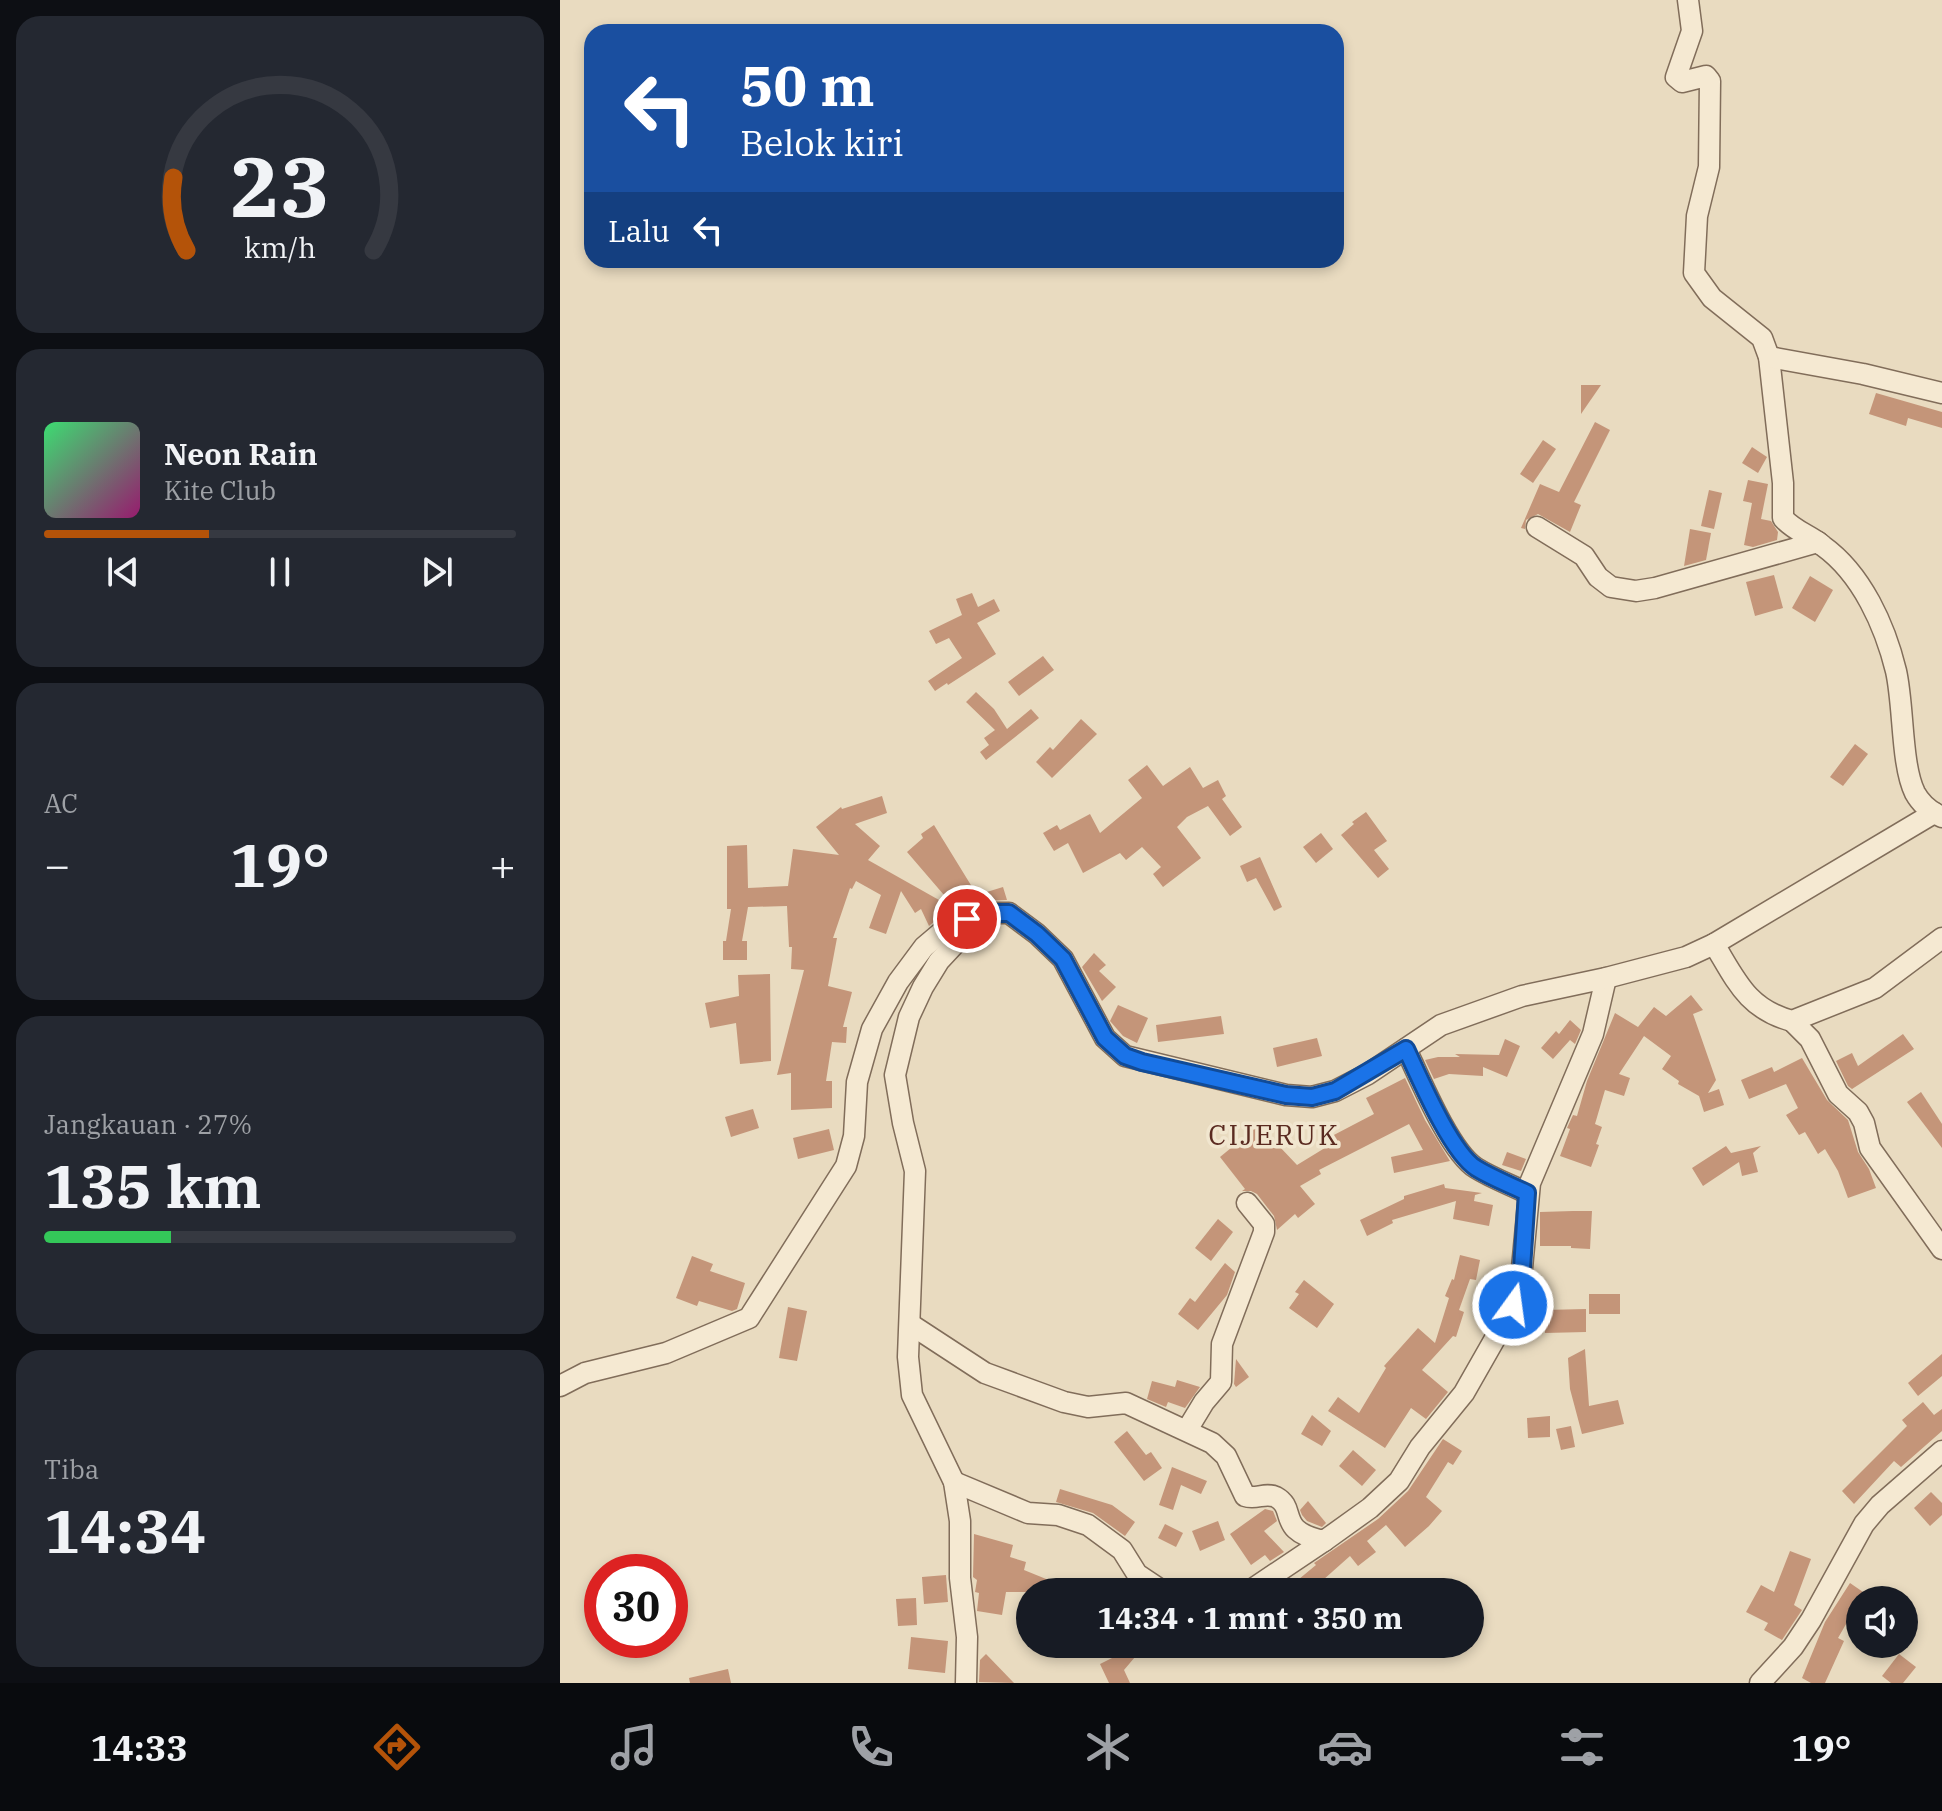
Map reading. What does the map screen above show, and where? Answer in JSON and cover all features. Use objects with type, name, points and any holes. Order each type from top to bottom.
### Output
[{"type":"street","points":[[560,1386],[585,1373],[666,1353],[749,1318],[846,1166],[854,1136],[857,1082],[872,1029],[898,982],[924,947],[950,925],[983,913],[1009,913],[1063,959],[1105,1038],[1125,1056],[1286,1095],[1312,1097],[1335,1091],[1441,1025],[1510,1000],[1686,957],[1714,944],[1938,815],[1915,793],[1909,774],[1903,702],[1886,636],[1868,598],[1837,559],[1783,518],[1783,483],[1769,357],[1762,338],[1712,298],[1694,273],[1697,216],[1709,167],[1710,81],[1706,76],[1682,82],[1676,77],[1692,31],[1688,0]]},
{"type":"street","points":[[1769,357],[1863,374],[1942,393]]},
{"type":"street","points":[[1537,527],[1584,556],[1598,577],[1611,587],[1636,591],[1818,542]]},
{"type":"street","points":[[966,1683],[967,1637],[960,1578],[960,1521],[954,1482],[912,1395],[908,1357],[915,1171],[895,1075],[909,1017],[923,987],[939,961],[983,913]]},
{"type":"street","points":[[1714,944],[1751,1002],[1792,1021],[1875,988],[1942,938]]},
{"type":"street","points":[[1269,1578],[1370,1508],[1399,1481],[1420,1447],[1477,1373],[1513,1305],[1522,1268],[1527,1193],[1593,1034],[1606,978]]},
{"type":"street","points":[[1792,1021],[1810,1039],[1838,1094],[1858,1112],[1870,1148],[1942,1249]]},
{"type":"street","points":[[1406,1049],[1431,1102],[1460,1151],[1474,1168],[1527,1193]]},
{"type":"street","points":[[1187,1430],[1221,1382],[1222,1344],[1264,1232],[1264,1224],[1247,1203]]},
{"type":"street","points":[[910,1324],[985,1373],[1064,1402],[1088,1407],[1126,1403],[1187,1430],[1221,1450],[1245,1496],[1253,1498],[1268,1494],[1281,1500],[1297,1533],[1324,1541]]},
{"type":"street","points":[[1760,1683],[1793,1647],[1811,1620],[1864,1524],[1880,1505],[1942,1451]]},
{"type":"street","points":[[954,1482],[1028,1513],[1058,1515],[1088,1525],[1122,1550],[1143,1578]]},
{"type":"building","points":[[1581,385],[1601,385],[1581,414]]},
{"type":"building","points":[[1876,393],[1942,412],[1942,428],[1908,418],[1906,426],[1869,414]]},
{"type":"building","points":[[1595,422],[1610,430],[1574,502],[1581,505],[1570,532],[1538,514],[1526,520],[1525,529],[1521,528],[1540,484],[1559,492]]},
{"type":"building","points":[[1543,440],[1556,449],[1533,483],[1520,474]]},
{"type":"building","points":[[1752,447],[1767,457],[1758,473],[1742,463]]},
{"type":"building","points":[[1748,480],[1768,484],[1761,519],[1771,521],[1778,532],[1777,540],[1753,547],[1744,545],[1752,503],[1743,501]]},
{"type":"building","points":[[1709,490],[1722,493],[1714,529],[1701,526]]},
{"type":"building","points":[[1690,529],[1711,533],[1706,560],[1684,566]]},
{"type":"building","points":[[1774,575],[1783,608],[1755,616],[1746,582]]},
{"type":"building","points":[[1810,576],[1833,590],[1815,622],[1792,608]]},
{"type":"building","points":[[972,593],[978,607],[994,599],[1000,611],[977,623],[996,654],[935,691],[928,681],[962,658],[949,638],[936,644],[929,631],[962,615],[956,599]]},
{"type":"building","points":[[1043,656],[1054,670],[1019,696],[1008,682]]},
{"type":"building","points":[[976,692],[994,709],[1007,729],[1031,709],[1039,718],[986,760],[980,752],[989,745],[984,738],[995,730],[966,702]]},
{"type":"building","points":[[1081,719],[1097,734],[1052,778],[1036,762],[1050,747],[1053,750]]},
{"type":"building","points":[[1855,744],[1868,754],[1843,786],[1830,777]]},
{"type":"building","points":[[1147,765],[1163,786],[1190,767],[1203,788],[1218,780],[1226,796],[1222,799],[1242,827],[1230,836],[1208,806],[1187,817],[1177,827],[1201,858],[1163,887],[1153,874],[1161,867],[1142,847],[1126,860],[1120,853],[1083,873],[1068,843],[1054,851],[1043,833],[1057,825],[1060,830],[1090,814],[1100,833],[1142,798],[1128,780]]},
{"type":"building","points":[[882,796],[887,813],[855,824],[880,846],[868,860],[955,909],[929,926],[921,909],[915,913],[901,891],[886,934],[869,928],[881,895],[856,881],[850,888],[833,938],[837,938],[828,986],[852,992],[843,1027],[847,1027],[846,1043],[832,1042],[826,1081],[832,1081],[832,1108],[791,1110],[791,1073],[777,1075],[804,970],[791,969],[787,906],[748,907],[742,941],[747,941],[747,960],[723,960],[723,941],[726,941],[731,909],[727,909],[727,846],[747,845],[748,888],[788,886],[793,849],[839,855],[816,827],[841,807]]},
{"type":"building","points":[[1366,812],[1387,841],[1374,850],[1389,869],[1378,878],[1341,835]]},
{"type":"building","points":[[934,825],[977,895],[1003,887],[1007,900],[979,901],[956,909],[907,852],[923,838],[921,834]]},
{"type":"building","points":[[1321,833],[1333,849],[1316,863],[1303,847]]},
{"type":"building","points":[[1260,857],[1282,907],[1274,911],[1256,878],[1247,882],[1240,866]]},
{"type":"building","points":[[1094,953],[1106,965],[1099,971],[1116,987],[1102,1001],[1082,967]]},
{"type":"building","points":[[770,974],[771,1061],[740,1064],[736,1023],[710,1028],[705,1003],[739,996],[738,975]]},
{"type":"building","points":[[1691,995],[1703,1010],[1693,1014],[1716,1080],[1708,1093],[1719,1089],[1724,1105],[1704,1112],[1699,1096],[1678,1084],[1679,1081],[1662,1069],[1671,1056],[1644,1036],[1619,1074],[1630,1078],[1624,1096],[1605,1090],[1595,1124],[1602,1127],[1596,1144],[1599,1145],[1591,1167],[1560,1156],[1570,1129],[1567,1128],[1573,1115],[1577,1116],[1587,1081],[1615,1013],[1638,1027],[1654,1007],[1666,1016]]},
{"type":"building","points":[[1118,1005],[1148,1018],[1137,1043],[1123,1036],[1110,1021]]},
{"type":"building","points":[[1221,1016],[1224,1034],[1158,1042],[1156,1025]]},
{"type":"building","points":[[1570,1020],[1581,1030],[1575,1044],[1570,1040],[1553,1059],[1541,1048],[1556,1031],[1559,1034]]},
{"type":"building","points":[[1903,1034],[1914,1049],[1852,1089],[1848,1086],[1836,1061],[1852,1053],[1858,1066]]},
{"type":"building","points":[[1317,1038],[1322,1056],[1277,1067],[1273,1048]]},
{"type":"building","points":[[1505,1039],[1520,1046],[1507,1077],[1483,1067],[1483,1076],[1449,1074],[1434,1079],[1425,1060],[1460,1057],[1455,1054],[1499,1055]]},
{"type":"building","points":[[1802,1058],[1827,1100],[1848,1120],[1858,1152],[1876,1188],[1848,1198],[1838,1171],[1825,1149],[1818,1154],[1805,1132],[1799,1135],[1786,1115],[1798,1108],[1786,1084],[1749,1099],[1741,1080],[1772,1067],[1774,1072]]},
{"type":"building","points":[[1405,1078],[1425,1120],[1450,1161],[1394,1173],[1391,1157],[1423,1150],[1409,1124],[1319,1170],[1321,1174],[1300,1186],[1315,1204],[1298,1218],[1295,1214],[1277,1230],[1274,1216],[1257,1194],[1242,1191],[1245,1189],[1220,1157],[1259,1125],[1297,1165],[1333,1143],[1330,1137],[1374,1114],[1366,1098]]},
{"type":"building","points":[[1921,1092],[1942,1124],[1942,1148],[1907,1102]]},
{"type":"building","points":[[753,1109],[759,1128],[731,1137],[725,1117]]},
{"type":"building","points":[[829,1129],[834,1150],[798,1159],[793,1138]]},
{"type":"building","points":[[1726,1146],[1731,1153],[1761,1146],[1753,1153],[1758,1172],[1742,1176],[1739,1162],[1703,1186],[1692,1168]]},
{"type":"building","points":[[1507,1152],[1526,1159],[1521,1171],[1502,1165]]},
{"type":"building","points":[[1444,1184],[1445,1188],[1482,1193],[1475,1195],[1474,1201],[1493,1205],[1489,1226],[1453,1219],[1456,1201],[1392,1220],[1393,1223],[1367,1236],[1360,1220],[1404,1199],[1404,1196]]},
{"type":"building","points":[[1592,1211],[1590,1249],[1540,1246],[1540,1212]]},
{"type":"building","points":[[1218,1219],[1233,1232],[1211,1261],[1195,1248]]},
{"type":"building","points":[[1460,1255],[1480,1260],[1476,1280],[1470,1279],[1459,1310],[1464,1312],[1456,1337],[1453,1336],[1422,1370],[1448,1392],[1426,1419],[1411,1408],[1385,1448],[1328,1411],[1338,1397],[1359,1413],[1386,1368],[1384,1366],[1418,1328],[1435,1343],[1449,1298],[1445,1296],[1454,1280]]},
{"type":"building","points":[[692,1256],[713,1264],[710,1271],[745,1283],[737,1309],[732,1311],[699,1301],[697,1306],[676,1298]]},
{"type":"building","points":[[1225,1263],[1235,1272],[1227,1295],[1198,1330],[1178,1314],[1190,1298],[1195,1302]]},
{"type":"building","points":[[1304,1280],[1334,1304],[1317,1328],[1289,1308]]},
{"type":"building","points":[[1589,1294],[1620,1294],[1620,1314],[1589,1314]]},
{"type":"building","points":[[788,1307],[807,1311],[797,1361],[779,1358]]},
{"type":"building","points":[[1586,1309],[1586,1332],[1545,1333],[1544,1310]]},
{"type":"building","points":[[1585,1349],[1589,1406],[1618,1400],[1624,1424],[1582,1434],[1570,1389],[1568,1358]]},
{"type":"building","points":[[1942,1354],[1942,1376],[1918,1396],[1908,1383]]},
{"type":"building","points":[[1236,1359],[1249,1377],[1236,1387],[1234,1384]]},
{"type":"building","points":[[1177,1380],[1200,1387],[1185,1408],[1168,1402],[1166,1407],[1147,1399],[1152,1381],[1175,1387]]},
{"type":"building","points":[[1923,1402],[1934,1415],[1942,1409],[1942,1431],[1901,1467],[1894,1461],[1854,1504],[1842,1491],[1907,1426],[1902,1420]]},
{"type":"building","points":[[1312,1415],[1331,1431],[1322,1446],[1301,1434]]},
{"type":"building","points":[[1550,1416],[1550,1437],[1528,1438],[1527,1418]]},
{"type":"building","points":[[1571,1426],[1575,1447],[1561,1450],[1556,1429]]},
{"type":"building","points":[[1127,1431],[1146,1455],[1151,1452],[1162,1468],[1144,1481],[1114,1442]]},
{"type":"building","points":[[1443,1439],[1462,1451],[1453,1465],[1448,1462],[1426,1497],[1442,1511],[1405,1547],[1386,1525],[1367,1541],[1376,1552],[1358,1566],[1350,1556],[1325,1578],[1300,1578],[1316,1565],[1314,1563],[1378,1519],[1408,1491]]},
{"type":"building","points":[[1353,1450],[1376,1470],[1362,1486],[1339,1466]]},
{"type":"building","points":[[1172,1467],[1207,1481],[1201,1494],[1181,1485],[1173,1510],[1159,1505]]},
{"type":"building","points":[[1060,1489],[1112,1505],[1135,1522],[1125,1536],[1093,1513],[1056,1502]]},
{"type":"building","points":[[1931,1492],[1942,1503],[1942,1515],[1930,1526],[1914,1508]]},
{"type":"building","points":[[1308,1501],[1326,1523],[1322,1527],[1307,1521],[1302,1515],[1300,1510]]},
{"type":"building","points":[[1265,1509],[1273,1511],[1277,1521],[1264,1531],[1284,1552],[1270,1561],[1265,1555],[1251,1565],[1230,1534]]},
{"type":"building","points":[[1218,1521],[1225,1540],[1200,1551],[1192,1531]]},
{"type":"building","points":[[1165,1524],[1183,1533],[1176,1547],[1158,1538]]},
{"type":"building","points":[[974,1534],[1013,1545],[1010,1557],[1026,1562],[1024,1570],[1044,1578],[1016,1578],[1016,1592],[1006,1592],[1002,1615],[977,1611],[979,1593],[975,1592],[977,1580],[973,1577]]},
{"type":"building","points":[[1790,1551],[1811,1559],[1794,1605],[1802,1610],[1782,1640],[1764,1630],[1768,1623],[1746,1612],[1761,1585],[1774,1592]]},
{"type":"building","points":[[946,1575],[948,1602],[924,1604],[922,1577]]},
{"type":"building","points":[[1846,1589],[1846,1624],[1838,1638],[1844,1641],[1825,1683],[1811,1683],[1802,1678],[1825,1622]]},
{"type":"building","points":[[916,1598],[917,1625],[898,1626],[896,1599]]},
{"type":"building","points":[[911,1637],[948,1641],[945,1673],[908,1669]]},
{"type":"building","points":[[986,1654],[1014,1683],[979,1682],[980,1660]]},
{"type":"building","points":[[1112,1658],[1134,1658],[1124,1670],[1130,1683],[1109,1683],[1100,1664]]},
{"type":"building","points":[[1896,1658],[1904,1658],[1916,1667],[1903,1683],[1891,1683],[1882,1676]]},
{"type":"building","points":[[728,1669],[731,1683],[690,1683],[689,1678]]},
{"type":"district","name":"CIJERUK","points":[[1274,1135]]},
{"type":"route","points":[[967,919],[983,913],[1009,913],[1037,934],[1063,959],[1105,1038],[1125,1056],[1142,1062],[1286,1095],[1312,1097],[1335,1091],[1406,1049],[1431,1102],[1460,1151],[1474,1168],[1527,1193],[1522,1268],[1513,1305]]}]
